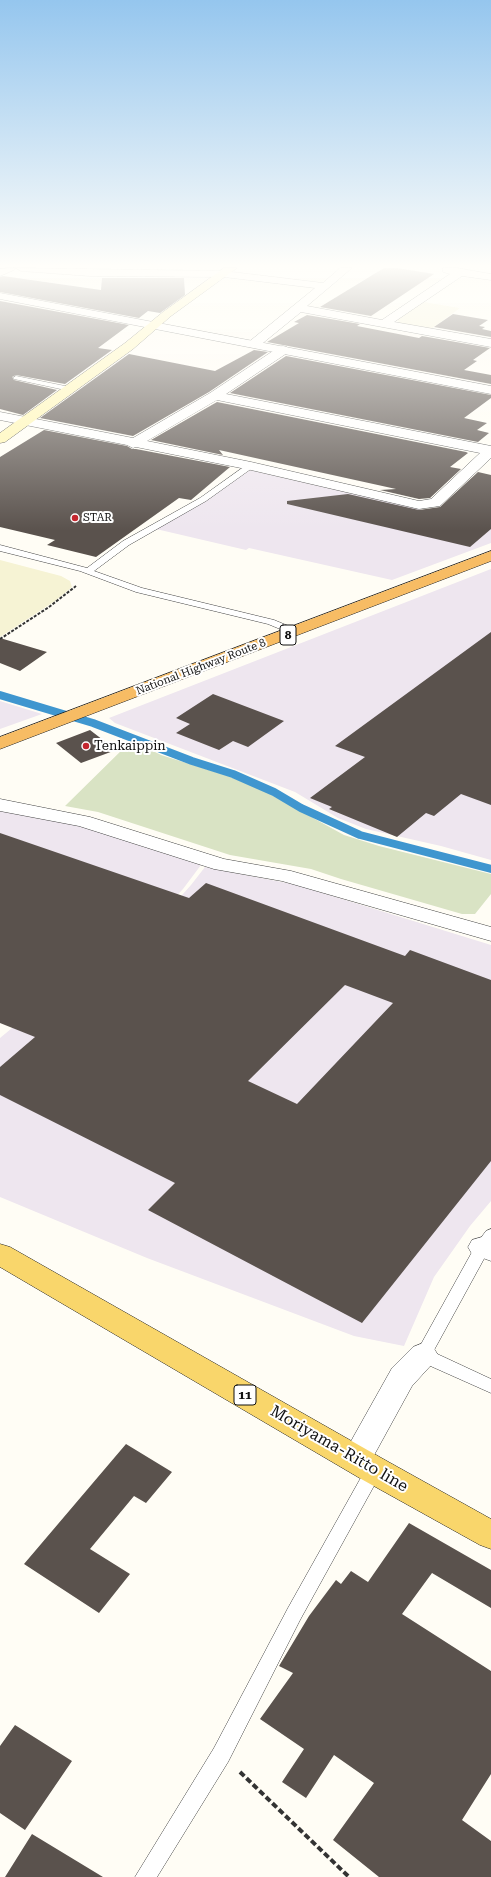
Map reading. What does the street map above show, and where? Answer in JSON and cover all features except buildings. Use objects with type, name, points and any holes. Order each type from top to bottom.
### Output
[{"type":"highway","name":"National Highway Route 8","points":[[0,743],[295,632],[491,556]]},
{"type":"main road","points":[[0,439],[116,356]]},
{"type":"main road","name":"Moriyama-Ritto line","points":[[0,1254],[491,1535]]},
{"type":"street","points":[[133,444],[215,396],[275,356]]},
{"type":"street","points":[[312,356],[491,390]]},
{"type":"street","points":[[215,396],[491,450]]},
{"type":"street","points":[[0,416],[133,444],[251,466],[419,505],[435,503],[491,450]]},
{"type":"street","points":[[0,805],[83,821],[221,865],[284,875],[491,934]]},
{"type":"street","points":[[365,1464],[402,1377],[423,1355]]},
{"type":"lane","points":[[16,378],[70,388]]},
{"type":"lane","points":[[88,572],[128,541],[198,503],[251,466]]},
{"type":"lane","points":[[0,548],[83,569],[138,590],[271,622],[295,632]]},
{"type":"lane","points":[[488,1244],[423,1355],[491,1386]]},
{"type":"lane","points":[[145,1877],[221,1755],[294,1614],[365,1464]]},
{"type":"path","points":[[0,639],[70,592],[82,576],[88,572]]},
{"type":"path","points":[[221,1755],[349,1877]]},
{"type":"shaded area","points":[[250,470],[491,526],[491,543],[392,580],[249,548],[246,550],[156,529],[205,501]]},
{"type":"shaded area","points":[[0,560],[61,576],[70,581],[72,587],[55,601],[0,637]]},
{"type":"shaded area","points":[[491,569],[491,860],[441,846],[366,829],[338,818],[295,792],[115,723],[109,718]]},
{"type":"shaded area","points":[[0,701],[42,714],[0,729]]},
{"type":"shaded area","points":[[0,811],[80,826],[201,865],[183,889],[150,924],[0,952]]},
{"type":"shaded area","points":[[205,867],[297,885],[491,945],[491,1201],[470,1226],[434,1277],[404,1346],[354,1336],[147,1258],[0,1197],[0,1038],[64,985],[134,949]]},
{"type":"green space","points":[[128,744],[145,747],[161,755],[228,776],[264,791],[344,835],[379,846],[491,874],[491,894],[475,914],[462,914],[311,869],[230,855],[98,812],[65,806]]},
{"type":"waterway","points":[[0,695],[93,723],[192,761],[233,774],[274,792],[301,808],[360,835],[491,869]]},
{"type":"place","name":"STAR","points":[[75,518]]},
{"type":"place","name":"Tenkaippin","points":[[86,746]]}]
